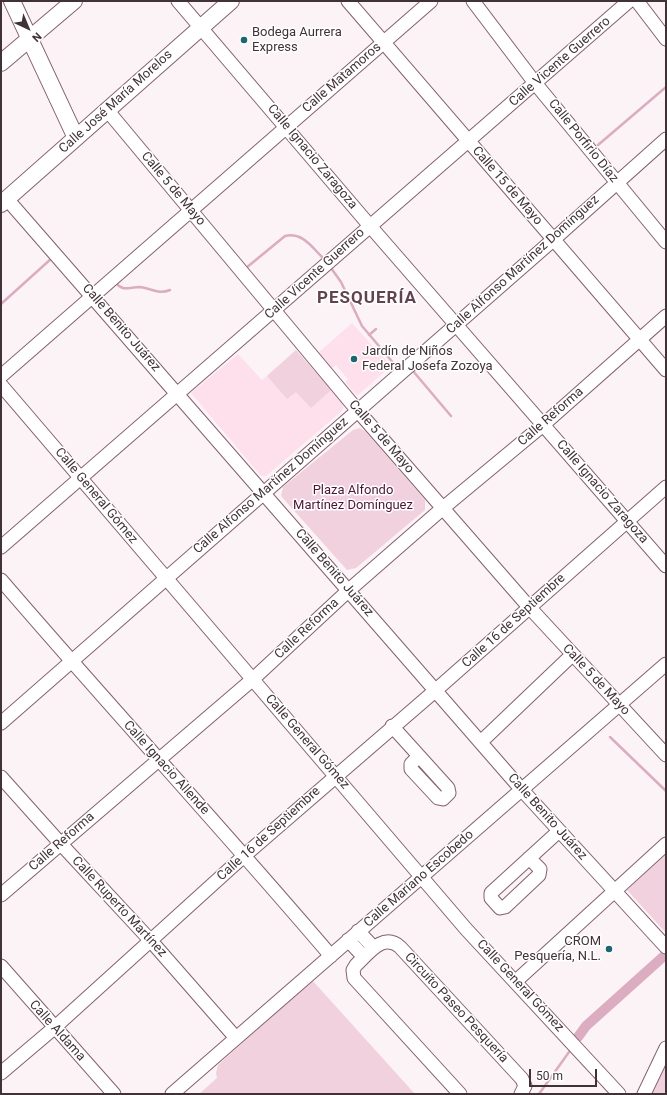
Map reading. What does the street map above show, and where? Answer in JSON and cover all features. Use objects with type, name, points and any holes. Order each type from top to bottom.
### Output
[{"type":"main road","points":[[12,1],[76,138]]},
{"type":"main road","points":[[1,64],[74,1]]},
{"type":"main road","name":"Calle José María Morelos","points":[[4,201],[231,1]]},
{"type":"street","name":"Calle Ignacio Zaragoza","points":[[178,1],[370,226],[457,324],[543,425],[628,520],[666,566]]},
{"type":"street","name":"Calle 15 de Mayo","points":[[348,1],[666,370]]},
{"type":"street","name":"Calle Matamoros","points":[[1,376],[430,1]]},
{"type":"street","name":"Calle Porfirio Díaz","points":[[473,1],[535,83],[666,242]]},
{"type":"street","name":"Calle Vicente Guerrero","points":[[1,547],[629,1]]},
{"type":"street","points":[[637,1],[666,39]]},
{"type":"street","name":"Calle 5 de Mayo","points":[[107,110],[273,312],[358,411],[529,607],[666,755]]},
{"type":"street","name":"Calle Alfonso Martínez Domínguez","points":[[1,722],[358,411],[666,139]]},
{"type":"street","name":"Calle Benito Juárez","points":[[4,201],[93,296],[522,790],[666,947]]},
{"type":"street","name":"Calle Reforma","points":[[1,894],[253,679],[349,590],[443,508],[543,425],[666,316]]},
{"type":"street","name":"Calle General Gómez","points":[[1,385],[421,876],[515,982],[569,1037],[619,1094]]},
{"type":"street","name":"Calle 16 de Septiembre","points":[[1,1073],[54,1028],[245,855],[392,726],[436,690],[666,487]]},
{"type":"street","name":"Calle Ignacio Allende","points":[[1,580],[70,661],[245,855],[331,956]]},
{"type":"street","points":[[485,738],[572,655]]},
{"type":"street","name":"Calle Mariano Escobedo","points":[[172,1094],[666,664]]},
{"type":"street","points":[[392,726],[419,756]]},
{"type":"street","name":"Calle Ruperto Martínez","points":[[1,777],[151,941],[236,1038]]},
{"type":"street","points":[[529,858],[559,831]]},
{"type":"street","points":[[515,982],[666,844]]},
{"type":"street","points":[[358,931],[374,948]]},
{"type":"street","points":[[348,940],[364,957]]},
{"type":"street","name":"Circuito Paseo Pesquería","points":[[460,1094],[356,981],[352,974],[353,970],[364,957],[382,942],[391,941],[400,947],[522,1079],[525,1086],[521,1094]]},
{"type":"street","name":"Calle Aldama","points":[[1,966],[54,1028],[114,1094]]},
{"type":"street","points":[[644,1094],[666,1048]]},
{"type":"shaded area","name":"Jardín de Niños Federal Josefa Zozoya","points":[[352,323],[391,366],[357,396],[345,382],[348,379],[336,365],[331,369],[318,353]]},
{"type":"shaded area","points":[[296,350],[344,405],[342,411],[266,476],[261,476],[191,393],[238,354],[262,380]]},
{"type":"green space","points":[[296,350],[331,390],[311,408],[296,392],[287,399],[267,376]]},
{"type":"green space","name":"Plaza Alfondo Martínez Domínguez","points":[[360,428],[366,432],[425,500],[425,510],[356,568],[347,570],[281,496],[283,487],[353,430]]},
{"type":"green space","points":[[666,853],[666,933],[627,890]]},
{"type":"green space","points":[[312,980],[415,1094],[199,1094],[217,1078],[216,1073],[218,1065]]},
{"type":"green space","points":[[666,1061],[666,1094],[652,1094]]},
{"type":"waterway","points":[[598,145],[666,87]]},
{"type":"waterway","points":[[246,268],[285,236],[291,235],[306,241],[322,257]]},
{"type":"waterway","points":[[1,304],[52,258]]},
{"type":"waterway","points":[[331,268],[341,282],[362,326],[395,365]]},
{"type":"waterway","points":[[116,283],[124,288],[139,287],[158,292],[170,290]]},
{"type":"waterway","points":[[369,335],[376,329]]},
{"type":"waterway","points":[[413,371],[451,416]]},
{"type":"waterway","points":[[610,737],[666,791]]},
{"type":"waterway","points":[[578,1037],[586,1026],[664,956]]},
{"type":"waterway","points":[[539,1094],[569,1052]]},
{"type":"place","name":"Bodega Aurrera Express","points":[[244,40]]},
{"type":"place","name":"Jardín de Niños Federal Josefa Zozoya","points":[[354,359]]},
{"type":"place","name":"CROM Pesquería, N.L.","points":[[609,949]]},
{"type":"district","name":"PESQUERÍA","points":[[367,299]]}]
